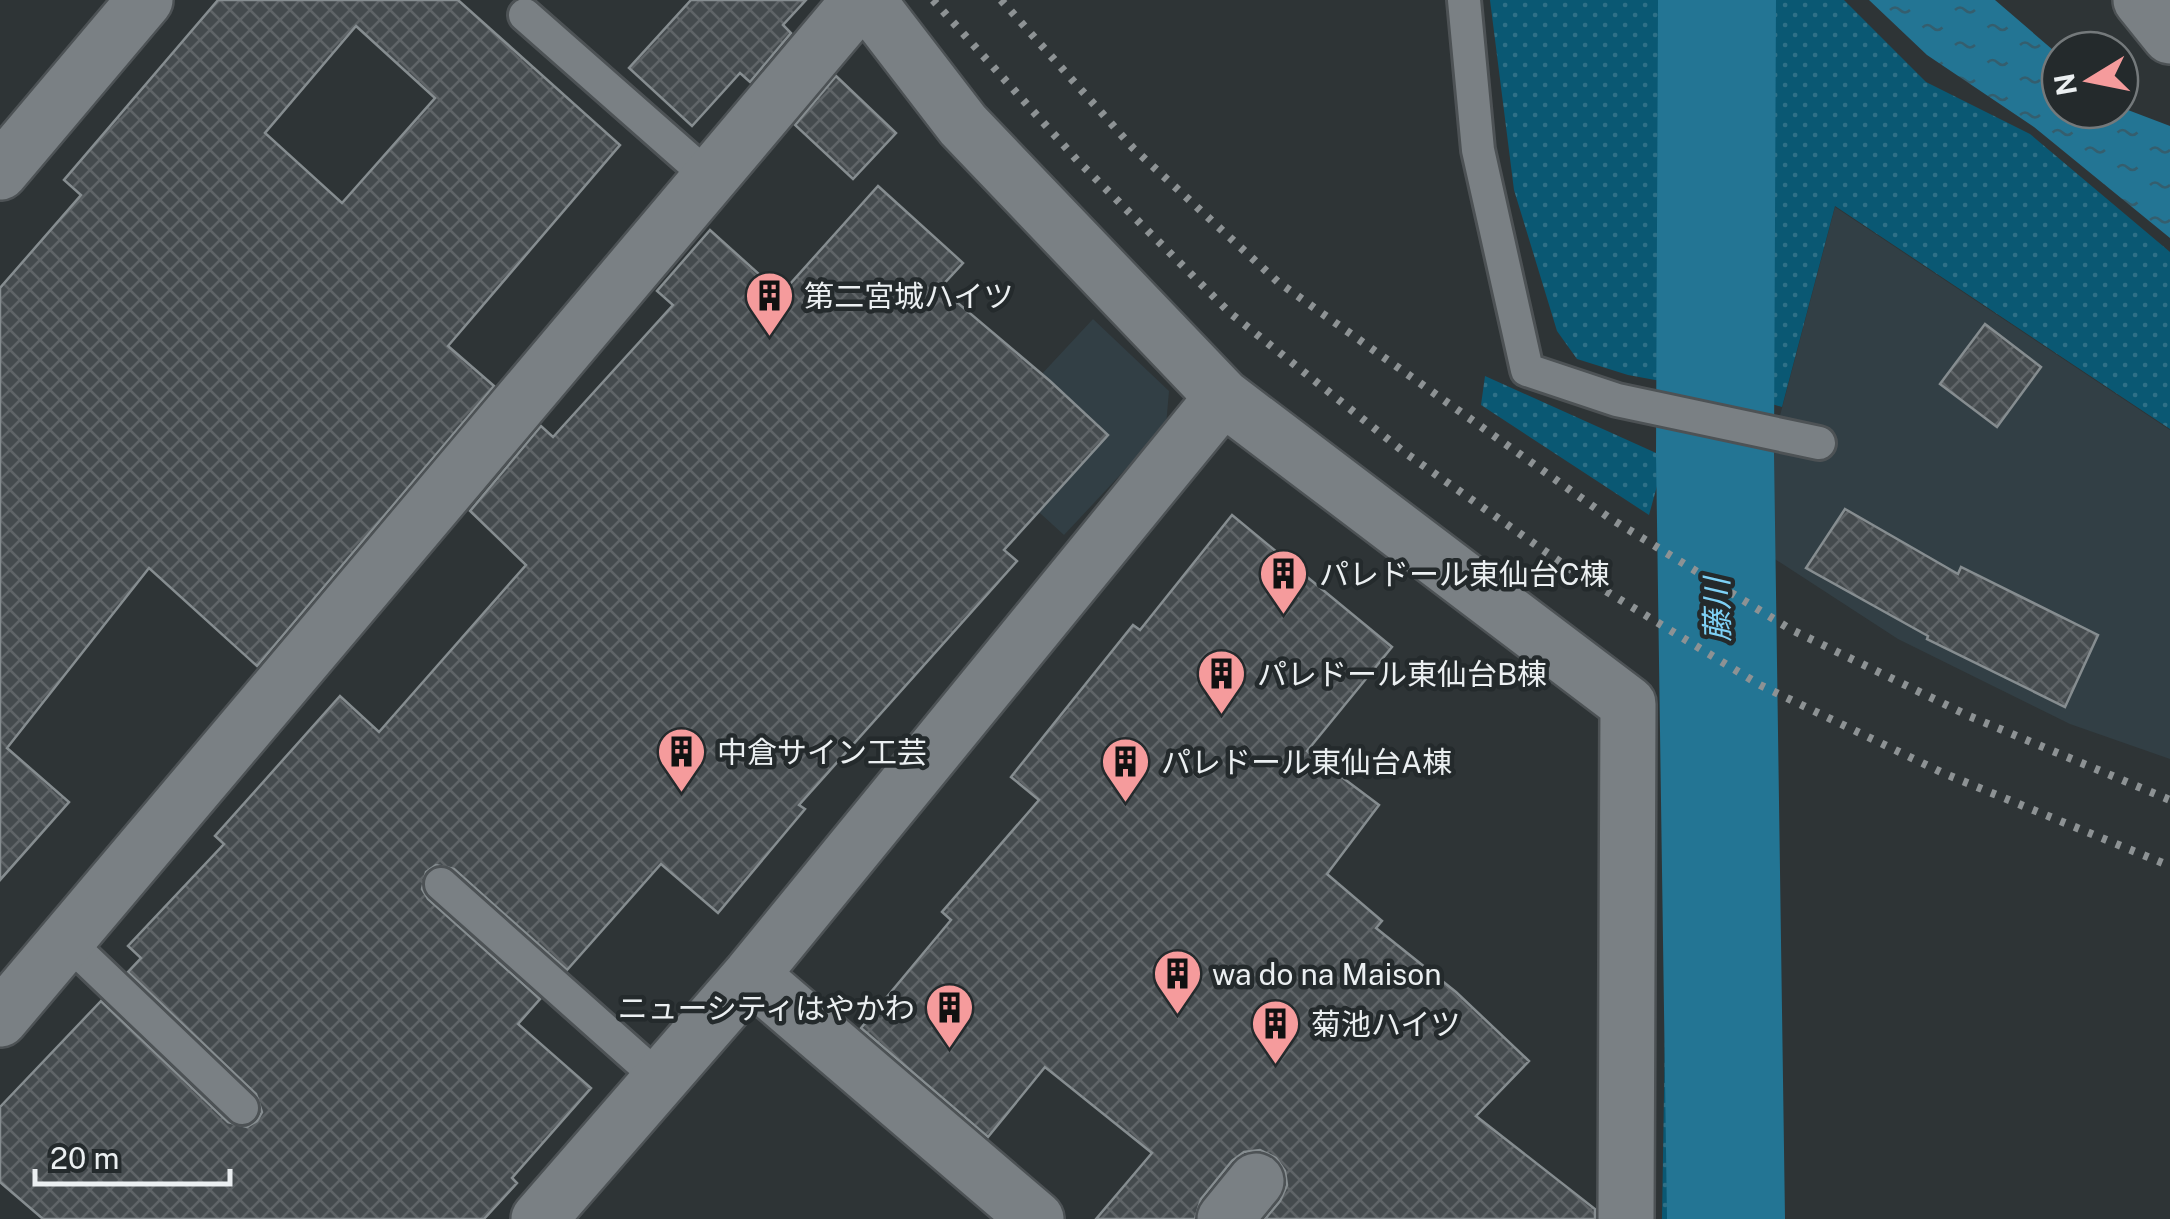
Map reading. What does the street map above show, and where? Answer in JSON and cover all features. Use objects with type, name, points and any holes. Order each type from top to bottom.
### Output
[{"type":"street","points":[[0,172],[146,0]]},
{"type":"street","points":[[0,1020],[864,0],[963,124],[1223,397],[1628,704],[1626,1219]]},
{"type":"street","points":[[2140,0],[2170,36]]},
{"type":"street","points":[[538,1219],[751,975],[1223,397]]},
{"type":"street","points":[[751,975],[1036,1219]]},
{"type":"lane","points":[[1464,0],[1478,150],[1526,370],[1617,400],[1819,443]]},
{"type":"lane","points":[[524,15],[710,178]]},
{"type":"lane","points":[[441,884],[660,1079]]},
{"type":"lane","points":[[66,940],[242,1108]]},
{"type":"shaded area","points":[[1490,0],[1693,0],[1677,384],[1628,375],[1577,359],[1557,331],[1514,190]]},
{"type":"shaded area","points":[[1728,0],[1844,0],[1926,82],[2030,134],[2170,252],[2170,429],[1835,206],[1782,407],[1733,392]]},
{"type":"shaded area","points":[[1835,207],[2170,430],[2170,759],[2070,724],[1898,639],[1747,541]]},
{"type":"shaded area","points":[[1093,319],[1169,391],[1166,426],[1064,535],[971,450]]},
{"type":"shaded area","points":[[1485,376],[1665,457],[1649,515],[1481,405]]},
{"type":"shaded area","points":[[1690,760],[1711,760],[1709,1219],[1662,1219],[1668,842],[1675,774]]},
{"type":"water","points":[[1869,0],[1995,0],[2040,39],[2040,130],[2140,130],[2140,115],[2170,126],[2170,238],[2034,127],[1927,55]]},
{"type":"building","points":[[218,0],[458,0],[620,145],[448,346],[494,386],[257,666],[149,568],[7,748],[69,802],[0,880],[0,288],[81,195],[64,180]],"holes":[[[356,26],[435,98],[342,203],[265,133]]]},
{"type":"building","points":[[691,0],[806,0],[783,25],[791,33],[750,82],[740,73],[692,126],[629,68]]},
{"type":"building","points":[[836,76],[896,133],[853,179],[795,125]]},
{"type":"building","points":[[878,186],[963,263],[940,288],[1108,435],[1004,550],[1017,561],[799,805],[805,809],[718,913],[661,864],[567,970],[454,869],[436,865],[426,872],[422,889],[428,899],[540,999],[518,1024],[591,1088],[512,1178],[517,1183],[484,1219],[43,1219],[0,1182],[0,1107],[101,1001],[228,1122],[247,1127],[257,1121],[262,1112],[256,1094],[128,972],[141,958],[128,946],[224,844],[215,836],[340,696],[379,732],[526,565],[470,511],[541,426],[553,437],[673,305],[657,291],[710,230],[781,294]]},
{"type":"building","points":[[1985,324],[2041,367],[1997,427],[1940,384]]},
{"type":"building","points":[[1845,509],[1958,574],[1961,567],[2098,635],[2065,707],[1927,639],[1928,636],[1806,568]]},
{"type":"building","points":[[1232,515],[1392,647],[1307,751],[1379,805],[1327,874],[1382,921],[1376,928],[1456,992],[1529,1061],[1476,1116],[1595,1209],[1595,1219],[1265,1219],[1287,1185],[1285,1171],[1276,1158],[1260,1150],[1244,1152],[1232,1161],[1201,1199],[1195,1219],[1096,1219],[1152,1153],[1045,1067],[988,1137],[861,1028],[951,920],[942,912],[1039,800],[1011,777],[1133,625],[1140,630]]},
{"type":"waterway","name":"藤川","points":[[1717,0],[1715,453],[1726,1219]]},
{"type":"railway","points":[[933,0],[1077,160],[1230,313],[1404,452],[1573,571],[1760,685],[1943,773],[2170,866]]},
{"type":"railway","points":[[1001,0],[1133,148],[1278,282],[1608,517],[1790,629],[1969,716],[2170,800]]},
{"type":"place","name":"第二宮城ハイツ","points":[[769,338]]},
{"type":"place","name":"パレドール東仙台C棟","points":[[1284,616]]},
{"type":"place","name":"パレドール東仙台B棟","points":[[1222,716]]},
{"type":"place","name":"中倉サイン工芸","points":[[682,794]]},
{"type":"place","name":"パレドール東仙台A棟","points":[[1126,804]]},
{"type":"place","name":"wa do na Maison","points":[[1177,1016]]},
{"type":"place","name":"ニューシティはやかわ","points":[[950,1050]]},
{"type":"place","name":"菊池ハイツ","points":[[1276,1066]]}]
